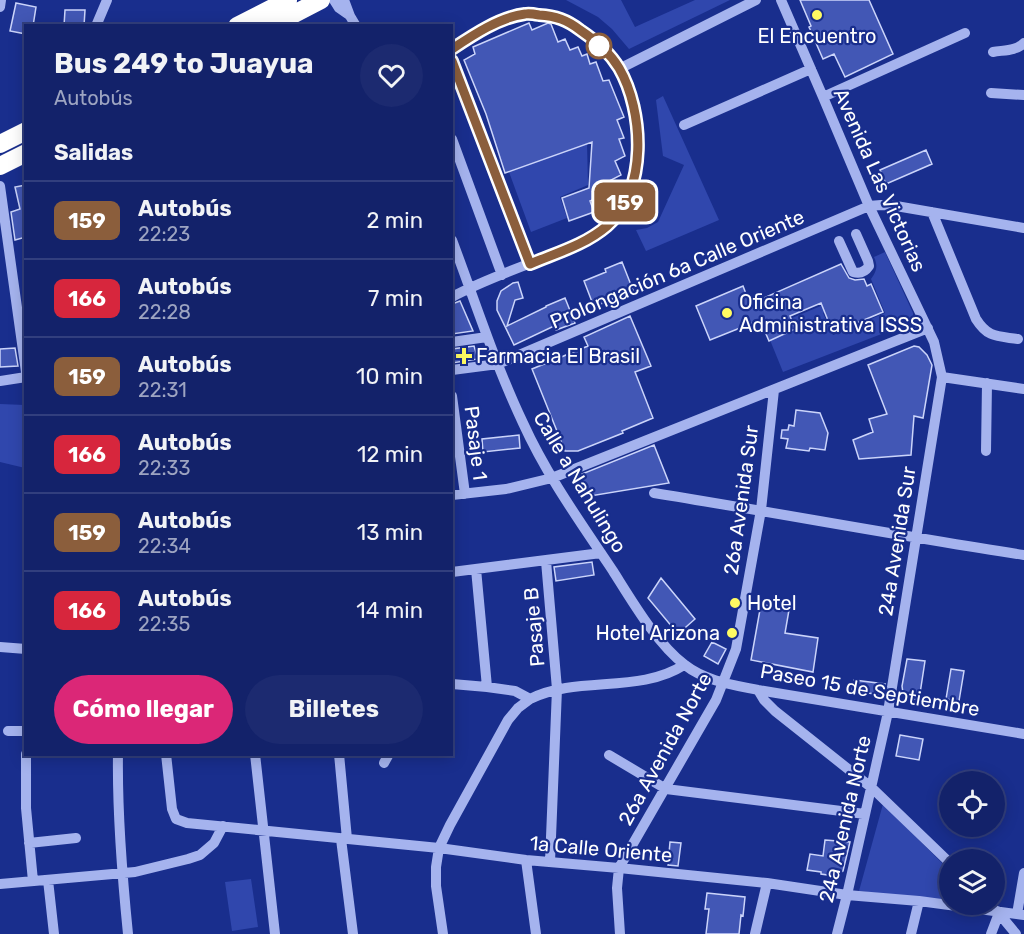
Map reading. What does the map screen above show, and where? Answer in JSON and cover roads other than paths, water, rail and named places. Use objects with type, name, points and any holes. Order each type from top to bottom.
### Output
[{"type":"highway","points":[[241,24],[288,0]]},
{"type":"highway","points":[[275,24],[321,0]]},
{"type":"highway","points":[[0,144],[24,132]]},
{"type":"highway","points":[[0,166],[24,154]]},
{"type":"street","points":[[0,7],[1,0]]},
{"type":"street","points":[[97,24],[106,0]]},
{"type":"street","points":[[334,0],[339,8],[350,15]]},
{"type":"street","points":[[344,0],[355,24]]},
{"type":"street","points":[[619,69],[756,0]]},
{"type":"street","name":"Avenida Las Victorias","points":[[781,0],[869,206],[927,328],[939,359],[942,377]]},
{"type":"street","points":[[453,48],[495,23],[525,14],[553,16],[571,23],[609,55],[619,69],[635,113],[638,135],[634,176],[628,198],[608,225],[586,240],[470,287],[453,296]]},
{"type":"street","points":[[823,97],[965,33]]},
{"type":"street","points":[[993,52],[1019,48],[1024,43]]},
{"type":"street","points":[[453,64],[530,264]]},
{"type":"street","points":[[684,125],[811,69]]},
{"type":"street","points":[[991,93],[1024,95]]},
{"type":"street","points":[[453,142],[502,275]]},
{"type":"street","points":[[0,186],[24,358]]},
{"type":"street","points":[[869,206],[896,206],[1024,228]]},
{"type":"street","name":"Prolongación 6a Calle Oriente","points":[[453,370],[498,364],[869,206]]},
{"type":"street","points":[[932,212],[976,319],[983,330],[995,336],[1018,339]]},
{"type":"street","points":[[839,241],[853,272],[863,272],[869,266],[856,234]]},
{"type":"street","name":"Calle a Nahulingo","points":[[453,243],[523,424],[552,478],[641,615],[662,642],[684,665],[710,678]]},
{"type":"street","points":[[453,495],[506,489],[552,478],[927,328]]},
{"type":"street","points":[[453,342],[488,337]]},
{"type":"street","points":[[0,381],[24,377]]},
{"type":"street","points":[[942,377],[1024,389]]},
{"type":"street","name":"24a Avenida Sur","points":[[888,712],[942,377]]},
{"type":"street","points":[[986,451],[987,383]]},
{"type":"street","name":"26a Avenida Sur","points":[[736,650],[761,510],[774,390]]},
{"type":"street","name":"Pasaje 1","points":[[453,404],[465,494]]},
{"type":"street","points":[[654,493],[916,539],[1024,555]]},
{"type":"street","points":[[453,572],[601,554]]},
{"type":"street","name":"Pasaje B","points":[[546,561],[557,689],[550,862]]},
{"type":"street","points":[[476,569],[487,687]]},
{"type":"street","points":[[0,647],[24,649]]},
{"type":"street","name":"26a Avenida Norte","points":[[620,934],[617,888],[619,868],[716,700],[736,650]]},
{"type":"street","points":[[443,934],[436,886],[439,848],[508,720],[518,708],[544,692],[661,676],[684,665]]},
{"type":"street","name":"Paseo 15 de Septiembre","points":[[710,678],[758,690],[1024,734]]},
{"type":"street","points":[[453,684],[515,691],[530,699]]},
{"type":"street","points":[[758,690],[775,711],[872,788],[939,852]]},
{"type":"street","name":"24a Avenida Norte","points":[[837,934],[848,895],[888,712]]},
{"type":"street","points":[[8,731],[24,731]]},
{"type":"street","points":[[609,755],[666,789],[866,814]]},
{"type":"street","points":[[27,756],[26,808],[33,881]]},
{"type":"street","points":[[117,756],[117,795],[128,934]]},
{"type":"street","name":"1a Calle Oriente","points":[[166,756],[172,809],[176,819],[187,823],[439,848],[526,860],[767,883],[848,895],[939,903]]},
{"type":"street","points":[[255,756],[275,934]]},
{"type":"street","points":[[339,756],[353,934]]},
{"type":"street","points":[[0,884],[135,872],[200,855],[214,843],[223,826]]},
{"type":"street","points":[[29,843],[76,838]]},
{"type":"street","points":[[526,860],[536,934]]},
{"type":"street","points":[[1021,915],[1024,873]]},
{"type":"street","points":[[48,880],[54,934]]},
{"type":"street","points":[[755,934],[767,883]]},
{"type":"street","points":[[911,934],[919,901]]},
{"type":"street","name":"1a Calle Oriente","points":[[1005,911],[1021,915]]},
{"type":"street","points":[[992,934],[994,915]]},
{"type":"street","points":[[1000,915],[1016,934]]},
{"type":"place","name":"El Encuentro","points":[[817,15]]},
{"type":"place","name":"Oficina Administrativa ISSS","points":[[727,313]]},
{"type":"place","name":"Farmacia El Brasil","points":[[464,356]]},
{"type":"place","name":"Hotel","points":[[735,603]]},
{"type":"place","name":"Hotel Arizona","points":[[732,633]]}]
